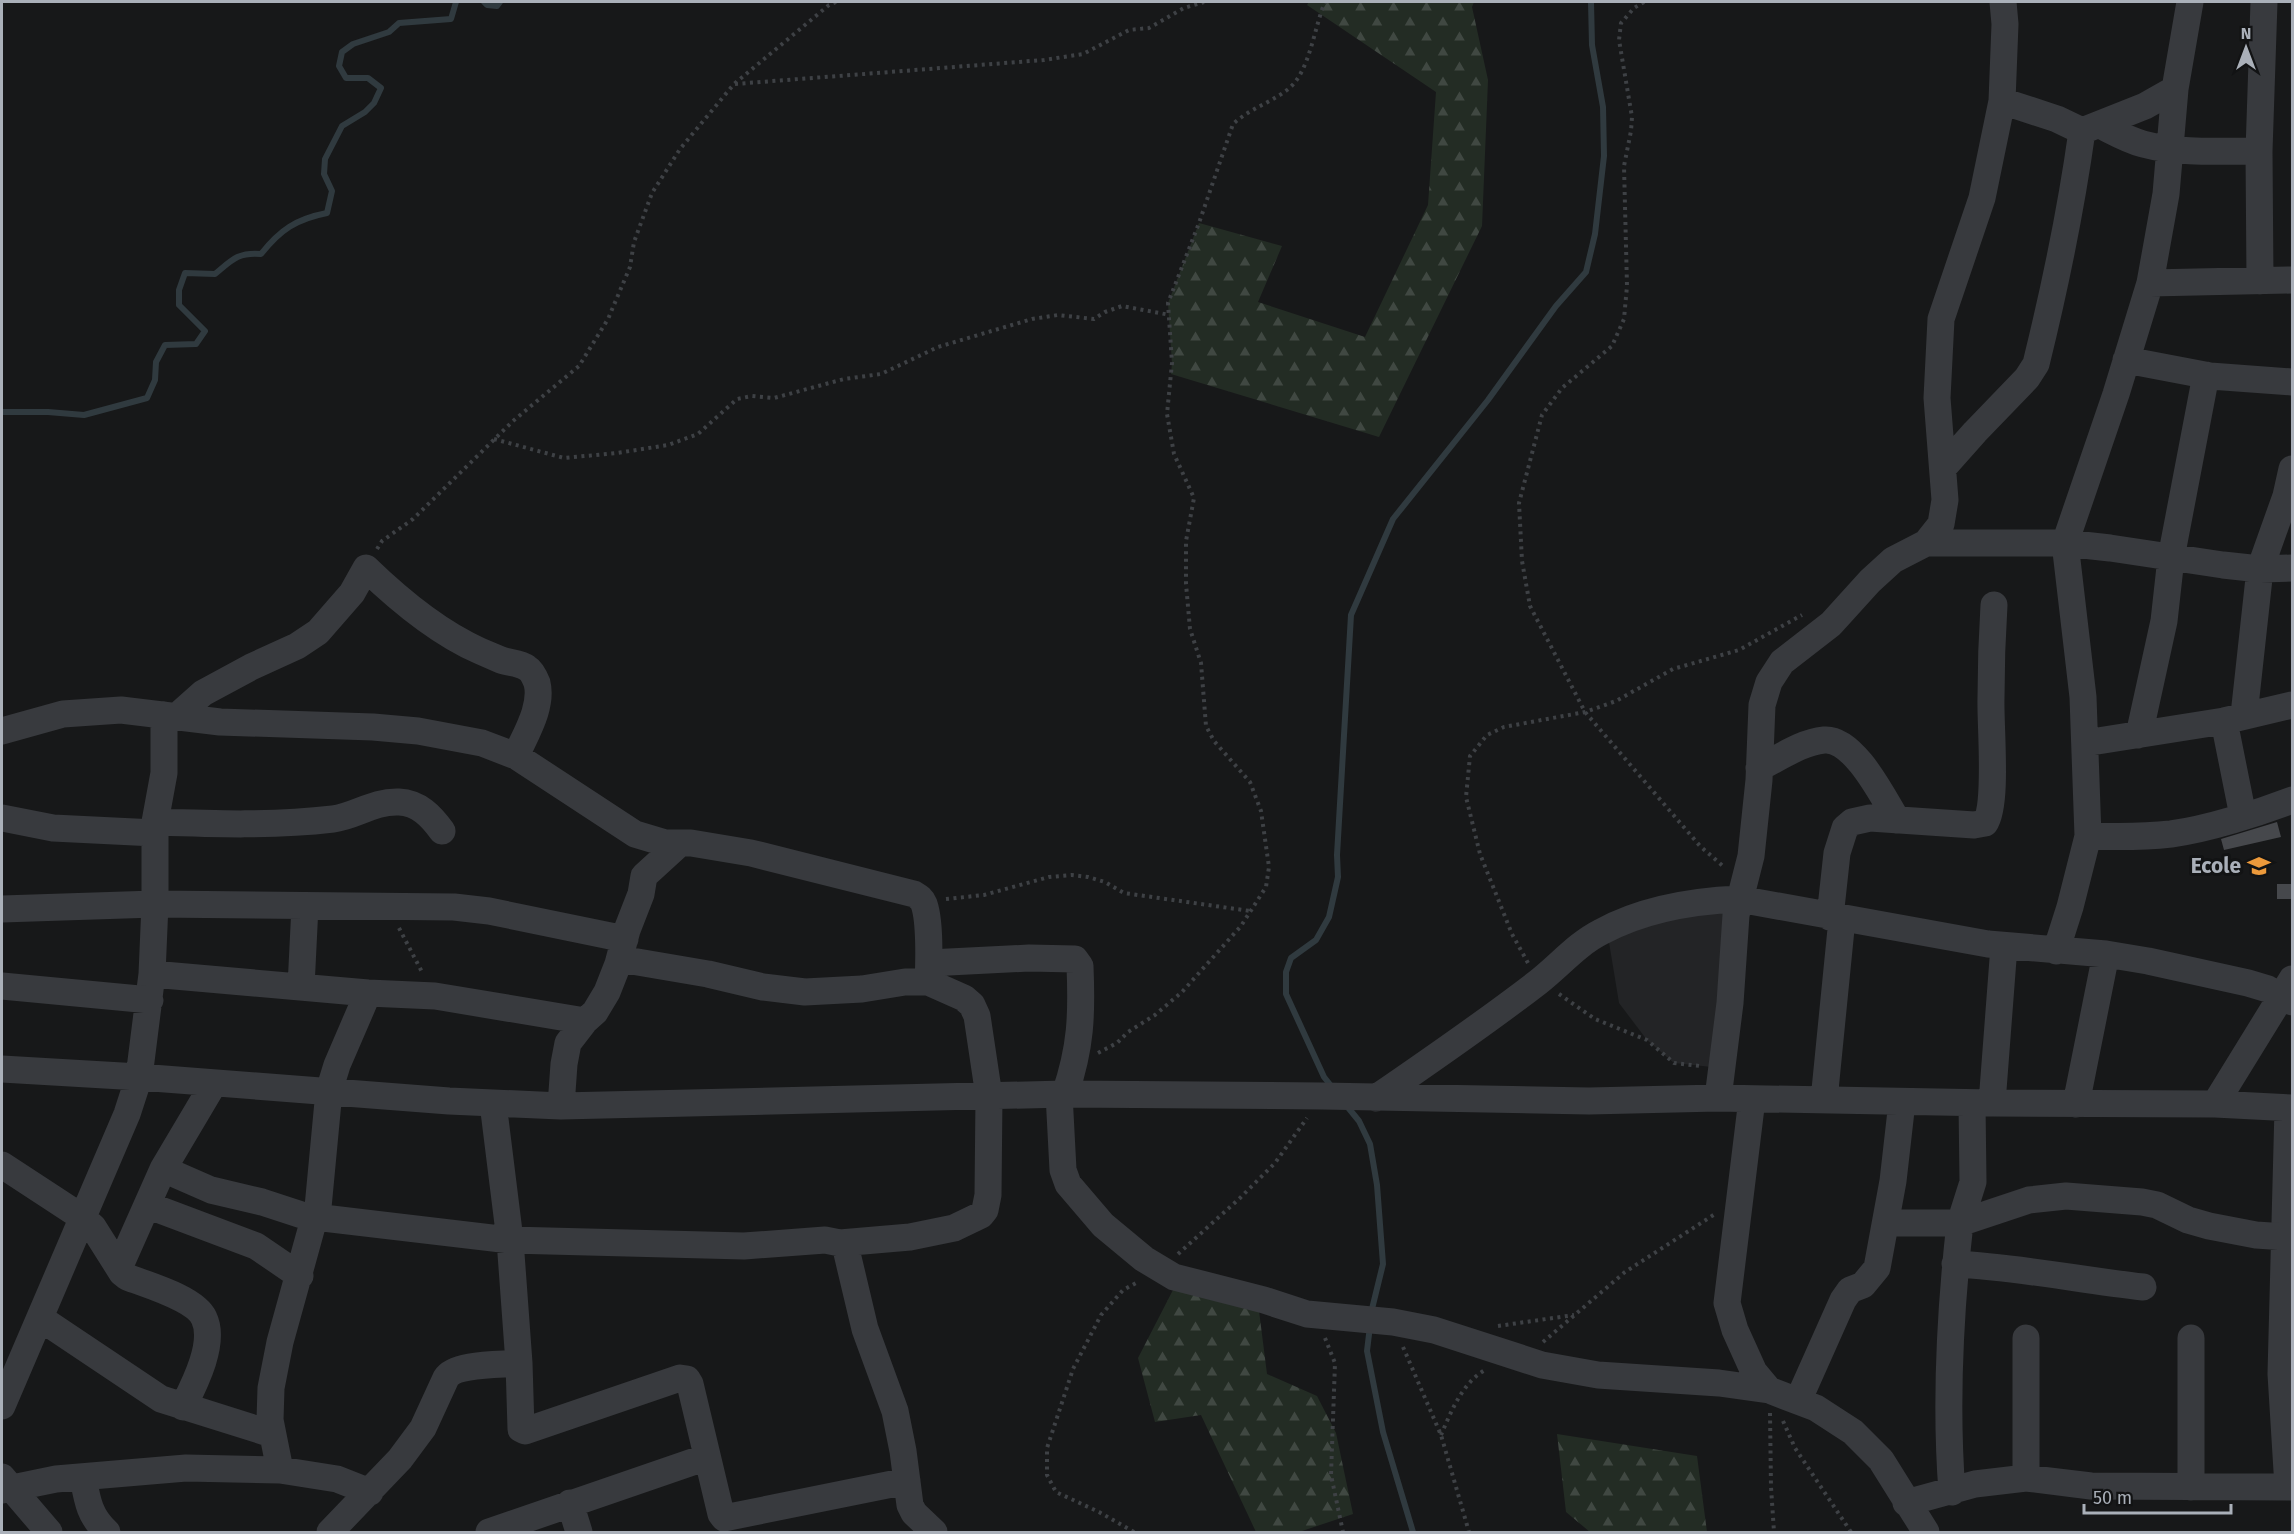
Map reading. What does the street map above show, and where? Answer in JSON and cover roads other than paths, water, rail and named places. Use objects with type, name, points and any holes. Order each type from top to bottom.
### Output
[{"type":"street","points":[[1718,1098],[1741,891],[1751,856],[1762,705],[1769,682],[1782,662],[1831,624],[1870,581],[1893,560],[1926,543],[1941,524],[1945,500],[1937,398],[1941,319],[1982,198],[2002,101],[2005,24],[2003,2]]},
{"type":"street","points":[[2056,951],[2088,836],[2083,697],[2065,543],[2150,283],[2166,194],[2175,89],[2190,2]]},
{"type":"street","points":[[2260,281],[2259,151],[2264,2]]},
{"type":"street","points":[[1943,468],[2027,378],[2036,364],[2061,260],[2074,189],[2091,128],[2175,89]]},
{"type":"street","points":[[2002,101],[2142,144],[2169,149],[2259,151]]},
{"type":"street","points":[[2150,283],[2292,280]]},
{"type":"street","points":[[2126,360],[2206,375],[2292,382]]},
{"type":"street","points":[[2139,735],[2164,621],[2171,558],[2206,375]]},
{"type":"street","points":[[2243,816],[2234,718],[2260,569],[2286,496],[2292,469]]},
{"type":"street","points":[[1926,543],[2065,543],[2260,569],[2292,568]]},
{"type":"street","points":[[2,1406],[127,1114],[139,1077],[151,987],[155,904],[155,827],[170,716],[203,693],[297,646],[318,632],[352,593],[366,568],[390,592],[445,632],[468,646],[501,660],[526,667],[532,672],[537,683],[538,696],[534,716],[516,756]]},
{"type":"street","points":[[1824,1100],[1836,918],[1837,853],[1845,828],[1852,822],[1869,818],[1974,825],[1984,823],[1989,818],[1992,783],[1991,666],[1994,604]]},
{"type":"street","points":[[2085,743],[2234,718],[2292,705]]},
{"type":"street","points":[[2,731],[63,714],[121,710],[220,722],[373,727],[418,731],[482,743],[516,756],[635,834],[665,843],[691,843],[751,852],[914,894],[921,898],[925,908],[929,972],[972,1005],[977,1016],[988,1096],[988,1195],[985,1210],[981,1215],[954,1228],[910,1237],[840,1243],[825,1240],[744,1246],[510,1240],[316,1219],[262,1202],[211,1190],[163,1169]]},
{"type":"street","points":[[1759,768],[1802,746],[1825,740],[1839,743],[1863,765],[1897,820]]},
{"type":"street","points":[[2088,836],[2125,837],[2172,834],[2243,816],[2292,800]]},
{"type":"street","points":[[2,818],[53,828],[281,825],[343,818],[362,808],[397,802],[412,804],[426,812],[442,831]]},
{"type":"street","points":[[561,1106],[568,1043],[595,1012],[607,992],[641,894],[644,876],[678,844]]},
{"type":"street","points":[[1376,1098],[1538,982],[1587,939],[1621,922],[1741,891],[1836,918],[2004,946],[2106,954],[2207,973],[2289,992],[2215,1104]]},
{"type":"street","points":[[2,909],[155,904],[454,907],[489,911],[622,949],[788,990],[834,991],[905,982],[929,972],[1029,958],[1075,959],[1080,966],[1080,1026],[1075,1064],[1062,1094],[1063,1170],[1068,1184],[1103,1225],[1144,1259],[1174,1277],[1264,1300],[1307,1314],[1393,1322],[1434,1330],[1542,1365],[1598,1375],[1719,1383],[1769,1390],[1816,1408],[1853,1432],[1881,1460],[1917,1523],[1952,1492],[1975,1484],[2026,1478],[2091,1486],[2290,1487],[2281,1374],[2290,1108],[2215,1104],[1982,1103],[1718,1098],[1589,1101],[1062,1094],[561,1106],[2,1069]]},
{"type":"street","points":[[301,987],[305,906]]},
{"type":"street","points":[[1952,1492],[1948,1446],[1948,1372],[1955,1264],[1960,1223],[1973,1182],[2004,946]]},
{"type":"street","points":[[2076,1104],[2106,954]]},
{"type":"street","points":[[2,986],[301,987],[435,996],[585,1021]]},
{"type":"street","points":[[280,1470],[270,1420],[272,1388],[280,1342],[316,1219],[329,1091],[337,1065],[368,993]]},
{"type":"street","points":[[119,1268],[163,1169],[214,1083]]},
{"type":"street","points":[[1752,1099],[1728,1303],[1735,1330],[1755,1372],[1769,1390]]},
{"type":"street","points":[[1798,1401],[1842,1300],[1850,1290],[1863,1285],[1876,1268],[1887,1223],[1902,1102]]},
{"type":"street","points":[[493,1103],[510,1240],[519,1363],[521,1429],[525,1431],[680,1378],[687,1378],[724,1518],[907,1482]]},
{"type":"street","points":[[2,1165],[83,1218],[93,1227],[127,1277],[169,1293],[189,1304],[204,1317],[207,1331],[205,1352],[199,1374],[183,1407]]},
{"type":"street","points":[[1887,1223],[1960,1223],[2029,1200],[2066,1196],[2142,1202],[2157,1205],[2188,1220],[2209,1226],[2256,1235],[2286,1237]]},
{"type":"street","points":[[147,1205],[256,1246],[300,1276]]},
{"type":"street","points":[[840,1243],[846,1249],[865,1329],[895,1411],[910,1505],[914,1513],[934,1533]]},
{"type":"street","points":[[1955,1264],[2009,1268],[2091,1282],[2143,1287]]},
{"type":"street","points":[[40,1318],[161,1399],[272,1434]]},
{"type":"street","points":[[2026,1338],[2026,1478]]},
{"type":"street","points":[[2191,1338],[2192,1487]]},
{"type":"street","points":[[330,1533],[400,1459],[423,1428],[446,1378],[452,1371],[519,1363]]},
{"type":"street","points":[[489,1533],[707,1457]]},
{"type":"street","points":[[5,1485],[186,1468],[280,1470],[337,1479],[370,1492]]},
{"type":"street","points":[[84,1477],[92,1515],[107,1533]]},
{"type":"street","points":[[5,1485],[49,1533]]},
{"type":"street","points":[[570,1503],[579,1533]]},
{"type":"waterway","points":[[2,412],[84,415],[147,398],[155,380],[156,362],[165,345],[196,344],[205,331],[179,305],[179,290],[185,273],[215,274],[241,256],[261,254],[275,238],[298,222],[327,213],[332,191],[324,174],[325,159],[342,126],[365,112],[374,103],[381,88],[368,78],[346,78],[339,66],[342,52],[353,44],[389,32],[399,23],[451,19],[456,2]]},
{"type":"waterway","points":[[484,2],[487,5],[497,6],[500,2]]},
{"type":"waterway","points":[[1332,1087],[1324,1077],[1286,994],[1286,972],[1291,958],[1316,940],[1329,917],[1338,877],[1337,855],[1351,615],[1393,519],[1488,400],[1556,306],[1586,272],[1595,234],[1604,156],[1603,107],[1592,45],[1591,2]]},
{"type":"waterway","points":[[1346,1105],[1359,1121],[1370,1144],[1377,1185],[1383,1264],[1371,1313]]},
{"type":"waterway","points":[[1370,1326],[1367,1351],[1383,1432],[1413,1532]]},
{"type":"place","name":"Ecole","points":[[2259,866]]}]
